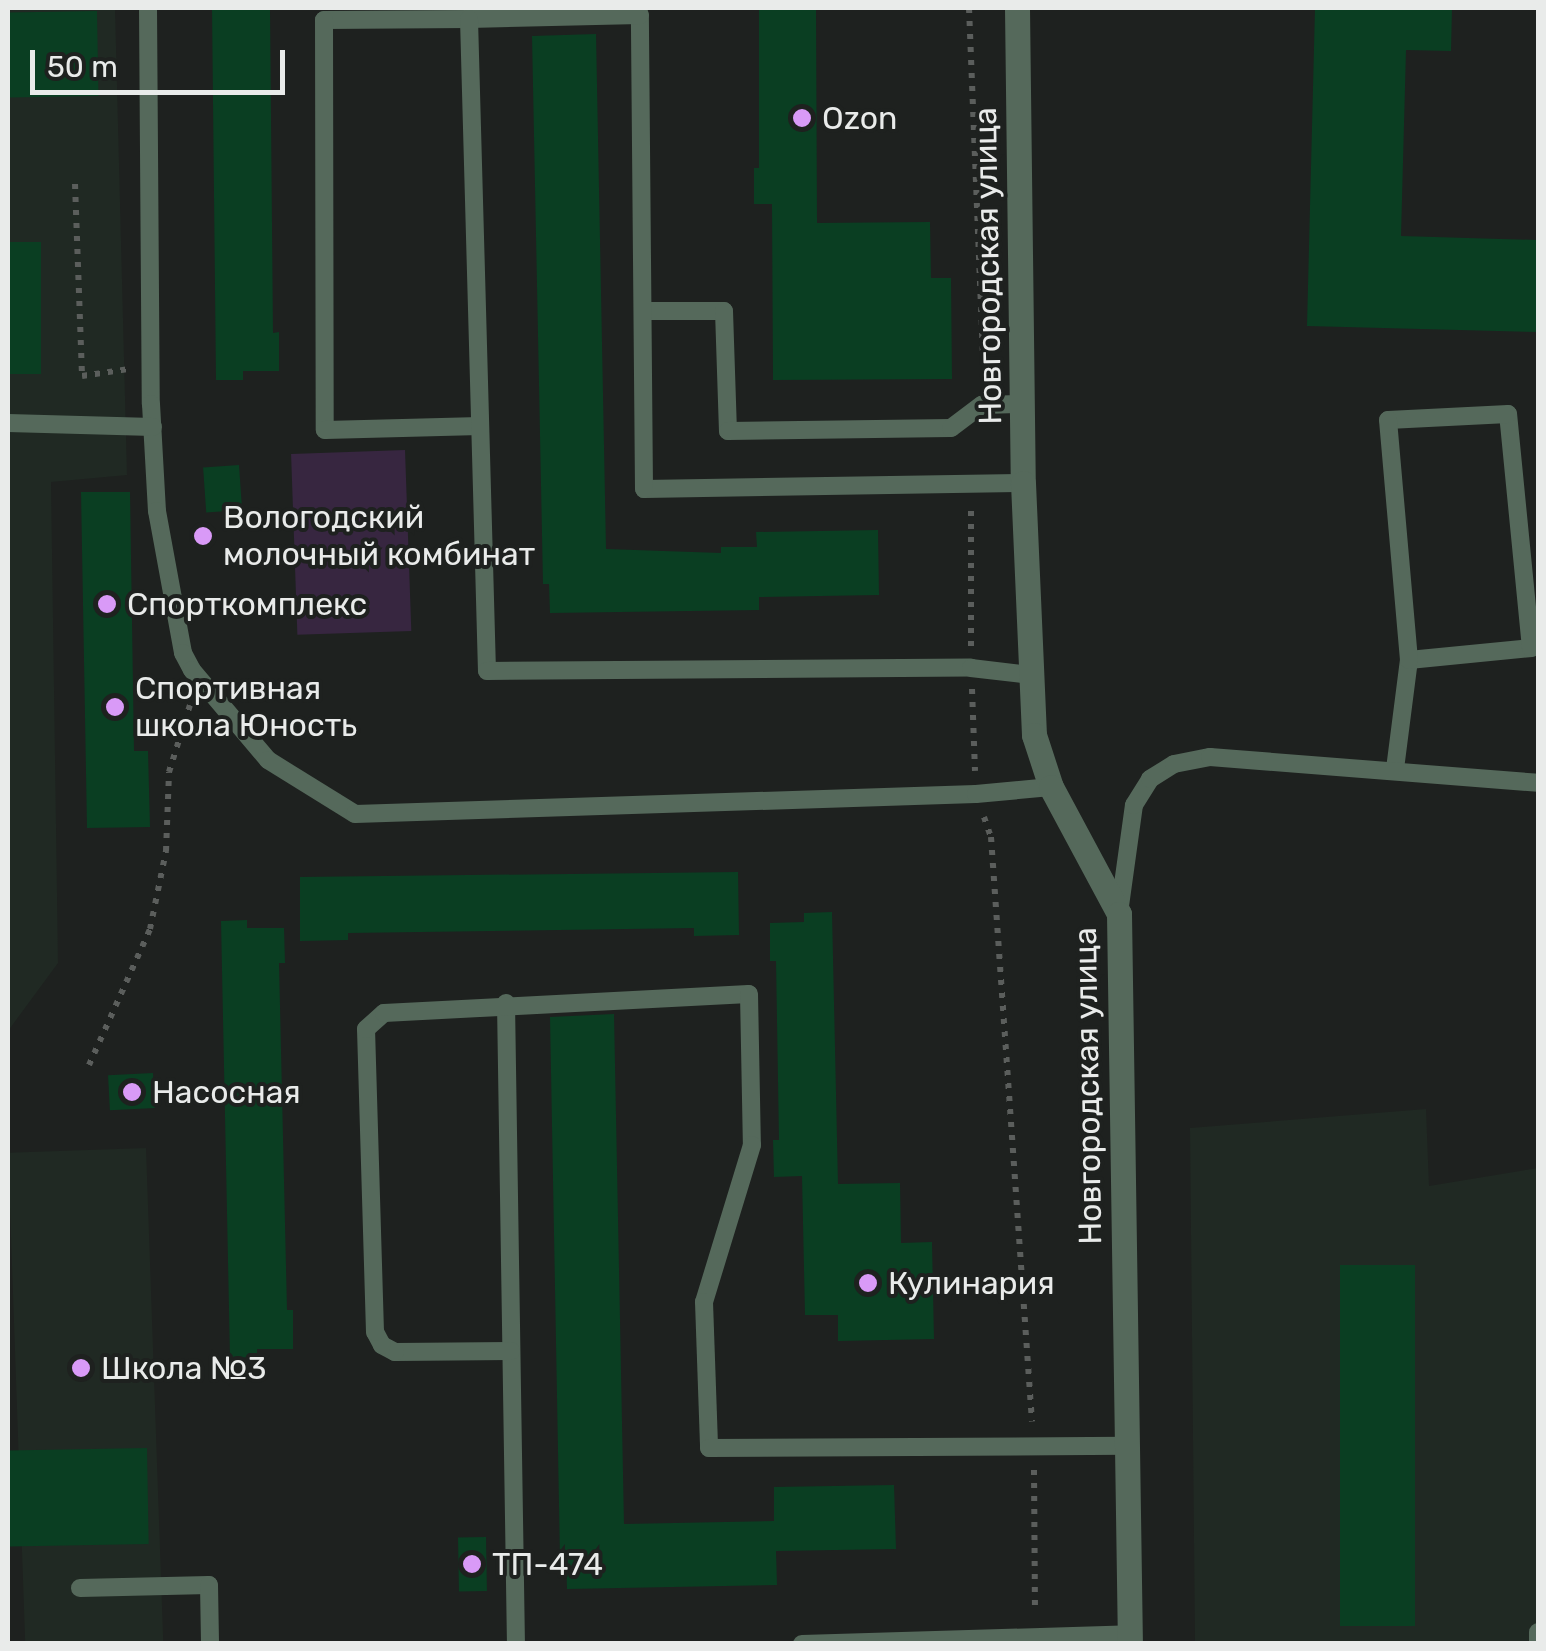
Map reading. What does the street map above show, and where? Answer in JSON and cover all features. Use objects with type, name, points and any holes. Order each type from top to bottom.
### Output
[{"type":"street","name":"Новгородская улица","points":[[1017,8],[1022,404],[1034,735],[1051,787],[1118,914],[1130,1639]]},
{"type":"lane","points":[[148,8],[152,426],[157,511],[184,653],[192,670],[268,760],[356,814],[976,794],[1051,787]]},
{"type":"lane","points":[[480,426],[325,430],[324,20],[640,15],[644,489],[1024,483]]},
{"type":"lane","points":[[469,19],[486,671],[971,668],[1031,675]]},
{"type":"lane","points":[[643,311],[724,310],[728,431],[951,428],[982,405],[1022,404]]},
{"type":"lane","points":[[1395,769],[1409,660],[1388,420],[1508,414],[1530,648],[1409,660]]},
{"type":"lane","points":[[8,423],[152,426]]},
{"type":"lane","points":[[1118,914],[1134,805],[1150,779],[1174,764],[1210,757],[1538,782]]},
{"type":"lane","points":[[512,1351],[395,1352],[382,1345],[375,1332],[366,1029],[384,1013],[506,1003],[750,994],[752,1145],[704,1302],[709,1448],[1127,1446]]},
{"type":"lane","points":[[506,1003],[516,1644]]},
{"type":"lane","points":[[80,1588],[210,1586],[210,1644]]},
{"type":"lane","points":[[1538,1632],[1538,1644]]},
{"type":"lane","points":[[802,1644],[1035,1637],[1130,1639]]},
{"type":"path","points":[[969,8],[982,405]]},
{"type":"path","points":[[75,184],[82,376],[152,366]]},
{"type":"path","points":[[972,483],[971,668],[976,794],[991,836],[1034,1446],[1035,1637]]},
{"type":"shaded area","points":[[8,8],[115,8],[127,475],[51,482],[58,963],[8,1031]]},
{"type":"shaded area","points":[[405,450],[411,631],[297,635],[291,454]]},
{"type":"shaded area","points":[[1426,1109],[1429,1186],[1538,1168],[1538,1643],[1195,1643],[1190,1128]]},
{"type":"shaded area","name":"Школа №3","points":[[146,1148],[163,1643],[25,1644],[8,1153]]},
{"type":"building","points":[[212,8],[270,8],[273,333],[279,332],[279,371],[243,371],[243,380],[216,380]]},
{"type":"building","points":[[759,8],[816,8],[817,223],[930,222],[931,278],[951,278],[952,379],[773,380],[772,204],[754,204],[754,168],[759,168]]},
{"type":"building","points":[[1315,8],[1452,8],[1451,51],[1406,50],[1401,236],[1538,240],[1538,332],[1307,326]]},
{"type":"building","points":[[97,11],[98,96],[9,98],[8,13]]},
{"type":"building","points":[[596,34],[606,549],[721,553],[721,547],[757,547],[756,532],[878,530],[879,595],[759,597],[759,610],[550,613],[549,584],[543,584],[532,36]]},
{"type":"building","points":[[8,242],[41,242],[41,374],[8,374]]},
{"type":"building","points":[[239,465],[242,510],[206,512],[203,468]]},
{"type":"building","name":"Спорткомплекс","points":[[81,492],[130,492],[134,751],[148,751],[150,827],[87,828]]},
{"type":"building","points":[[738,872],[739,935],[694,936],[694,928],[348,933],[348,940],[300,941],[300,877]]},
{"type":"building","points":[[832,912],[838,1184],[900,1183],[901,1243],[932,1242],[934,1339],[838,1341],[838,1315],[805,1315],[802,1176],[774,1177],[773,1140],[779,1140],[776,961],[770,961],[770,923],[804,922],[804,913]]},
{"type":"building","points":[[247,920],[247,928],[284,928],[285,963],[279,963],[287,1310],[293,1310],[293,1349],[257,1349],[257,1357],[230,1358],[221,921]]},
{"type":"building","points":[[614,1014],[624,1524],[774,1521],[774,1487],[894,1485],[896,1549],[776,1551],[777,1585],[567,1589],[566,1559],[560,1559],[550,1017]]},
{"type":"building","name":"Насосная","points":[[153,1073],[155,1108],[110,1110],[108,1075]]},
{"type":"building","points":[[1340,1265],[1415,1265],[1415,1626],[1340,1626]]},
{"type":"building","points":[[147,1448],[149,1544],[10,1546],[8,1450]]},
{"type":"building","name":"ТП-474","points":[[458,1537],[486,1537],[487,1591],[459,1591]]},
{"type":"place","name":"Ozon","points":[[802,118]]},
{"type":"place","name":"Вологодский молочный комбинат","points":[[203,536]]},
{"type":"place","name":"Спорткомплекс","points":[[107,604]]},
{"type":"place","name":"Спортивная школа Юность","points":[[115,707]]},
{"type":"place","name":"Насосная","points":[[132,1092]]},
{"type":"place","name":"Кулинария","points":[[868,1283]]},
{"type":"place","name":"Школа №3","points":[[81,1368]]},
{"type":"place","name":"ТП-474","points":[[472,1564]]}]
